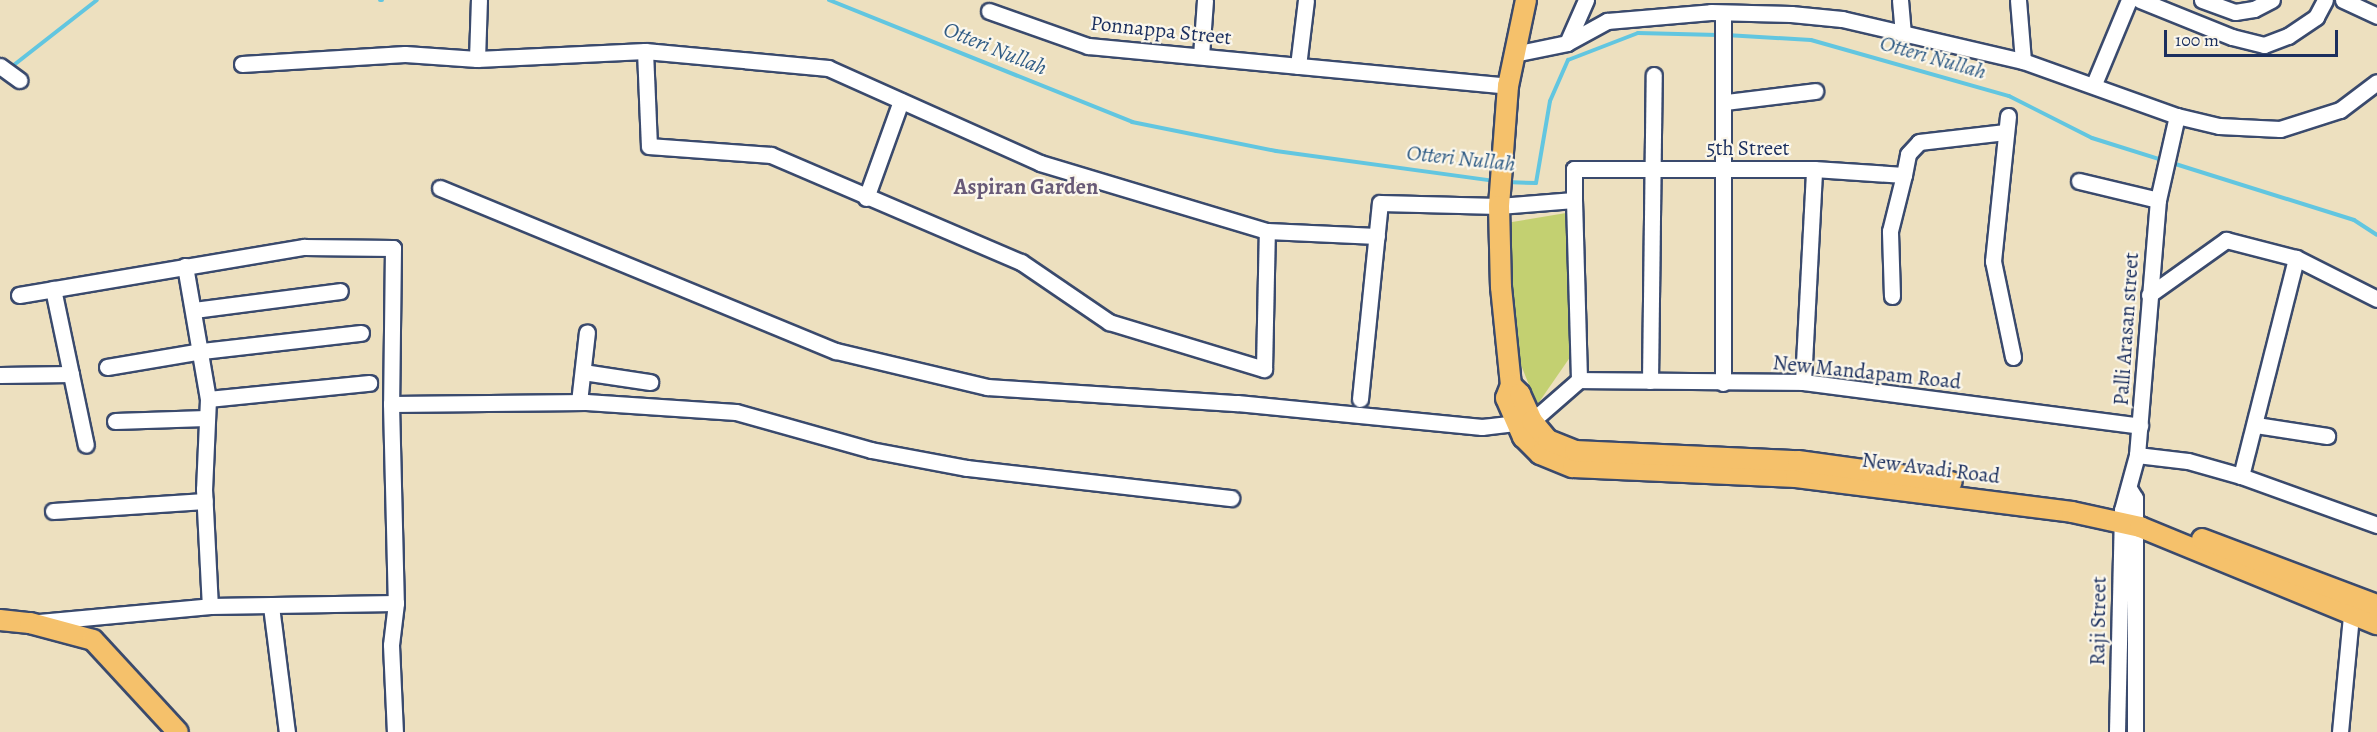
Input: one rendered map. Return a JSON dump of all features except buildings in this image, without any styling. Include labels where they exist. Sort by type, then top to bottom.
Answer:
[{"type":"main road","name":"New Avadi Road","points":[[1517,0],[1518,30]]},
{"type":"main road","name":"New Avadi Road","points":[[1526,0],[1508,86],[1500,163],[1499,198],[1501,287],[1511,385],[1520,393],[1523,422],[1548,440],[1575,451],[1798,460],[1888,471],[2128,519],[2352,605],[2377,624]]},
{"type":"main road","name":"New Avadi Road","points":[[2352,605],[2377,605]]},
{"type":"main road","points":[[0,620],[30,623],[93,640],[178,732]]},
{"type":"main road","points":[[0,631],[88,651],[160,732]]},
{"type":"street","points":[[1201,56],[1205,0]]},
{"type":"street","points":[[1298,66],[1306,0]]},
{"type":"street","points":[[1567,43],[1586,0]]},
{"type":"street","points":[[1900,0],[1903,33]]},
{"type":"street","points":[[2018,0],[2023,61]]},
{"type":"street","points":[[2094,84],[2129,0]]},
{"type":"street","points":[[2140,0],[2232,37],[2264,45],[2288,36],[2316,17],[2325,0]]},
{"type":"street","points":[[2202,0],[2235,12],[2254,9],[2272,0]]},
{"type":"street","points":[[2343,0],[2377,16]]},
{"type":"street","points":[[477,59],[479,1]]},
{"type":"street","points":[[1514,54],[1567,43],[1607,21],[1790,7],[2023,61],[2094,84],[2177,116],[2219,126],[2280,129],[2340,110],[2377,82]]},
{"type":"street","name":"Ponnappa Street","points":[[989,11],[1088,45],[1508,86]]},
{"type":"street","points":[[1717,12],[1724,43],[1726,102],[1722,169],[1723,383]]},
{"type":"street","points":[[645,51],[650,146],[771,155],[866,198],[1021,261],[1109,322],[1264,369],[1267,231]]},
{"type":"street","points":[[242,64],[405,54],[477,59],[645,51],[828,68],[1040,163],[1267,231],[1377,236]]},
{"type":"street","points":[[0,66],[19,81]]},
{"type":"street","points":[[1650,381],[1654,75]]},
{"type":"street","points":[[1726,102],[1815,91]]},
{"type":"street","points":[[866,198],[901,101]]},
{"type":"street","points":[[2008,116],[1993,261],[2013,357]]},
{"type":"street","name":"Palli Arasan street","points":[[2128,519],[2140,426],[2158,200],[2177,116]]},
{"type":"street","points":[[1892,296],[1890,231],[1908,154],[1919,142],[2005,132]]},
{"type":"street","name":"5th Street","points":[[1574,200],[1574,169],[1814,169],[1904,175]]},
{"type":"street","points":[[1803,382],[1814,169]]},
{"type":"street","points":[[2079,181],[2158,200]]},
{"type":"street","points":[[441,188],[836,351],[987,387],[1237,403],[1482,427],[1523,422],[1580,380],[1574,200],[1499,198],[1380,203],[1360,399]]},
{"type":"street","points":[[2149,295],[2226,240],[2296,258],[2377,299]]},
{"type":"street","points":[[20,295],[304,248],[393,248],[391,404],[396,603],[391,645],[395,732]]},
{"type":"street","points":[[2241,476],[2256,425],[2296,258]]},
{"type":"street","points":[[185,266],[201,351],[207,399],[205,501],[210,606]]},
{"type":"street","points":[[53,289],[86,445]]},
{"type":"street","points":[[194,310],[340,291]]},
{"type":"street","points":[[579,402],[587,332]]},
{"type":"street","points":[[107,367],[201,351],[361,333]]},
{"type":"street","points":[[583,372],[650,382]]},
{"type":"street","points":[[0,375],[71,374]]},
{"type":"street","name":"New Mandapam Road","points":[[1580,380],[1803,382],[2140,426]]},
{"type":"street","points":[[207,399],[369,382]]},
{"type":"street","points":[[391,404],[579,402],[736,412],[871,450],[967,468],[1231,498]]},
{"type":"street","points":[[115,421],[206,418]]},
{"type":"street","points":[[2256,425],[2327,436]]},
{"type":"street","points":[[2137,455],[2188,461],[2241,476],[2377,525]]},
{"type":"street","points":[[53,511],[205,501]]},
{"type":"street","name":"Raji Street","points":[[2117,732],[2118,659],[2128,519]]},
{"type":"street","name":"Raji Street","points":[[2128,519],[2135,659],[2135,732]]},
{"type":"street","points":[[30,623],[210,606],[396,603]]},
{"type":"street","points":[[2340,732],[2352,605]]},
{"type":"street","points":[[271,606],[287,732]]},
{"type":"street","points":[[2118,659],[2135,659]]},
{"type":"green space","points":[[1566,213],[1573,353],[1537,405],[1517,355],[1506,223]]},
{"type":"waterway","name":"Otteri Nullah","points":[[10,68],[97,0]]},
{"type":"waterway","name":"Otteri Nullah","points":[[829,0],[1132,122],[1276,151],[1496,181]]},
{"type":"waterway","name":"Otteri Nullah","points":[[1506,182],[1536,183],[1550,101],[1568,60],[1638,33],[1718,35]]},
{"type":"waterway","name":"Otteri Nullah","points":[[1726,35],[1811,40],[2009,96],[2092,138],[2162,160]]},
{"type":"waterway","name":"Otteri Nullah","points":[[2169,162],[2354,220],[2377,235]]},
{"type":"district","name":"Aspiran Garden","points":[[1026,188]]}]
